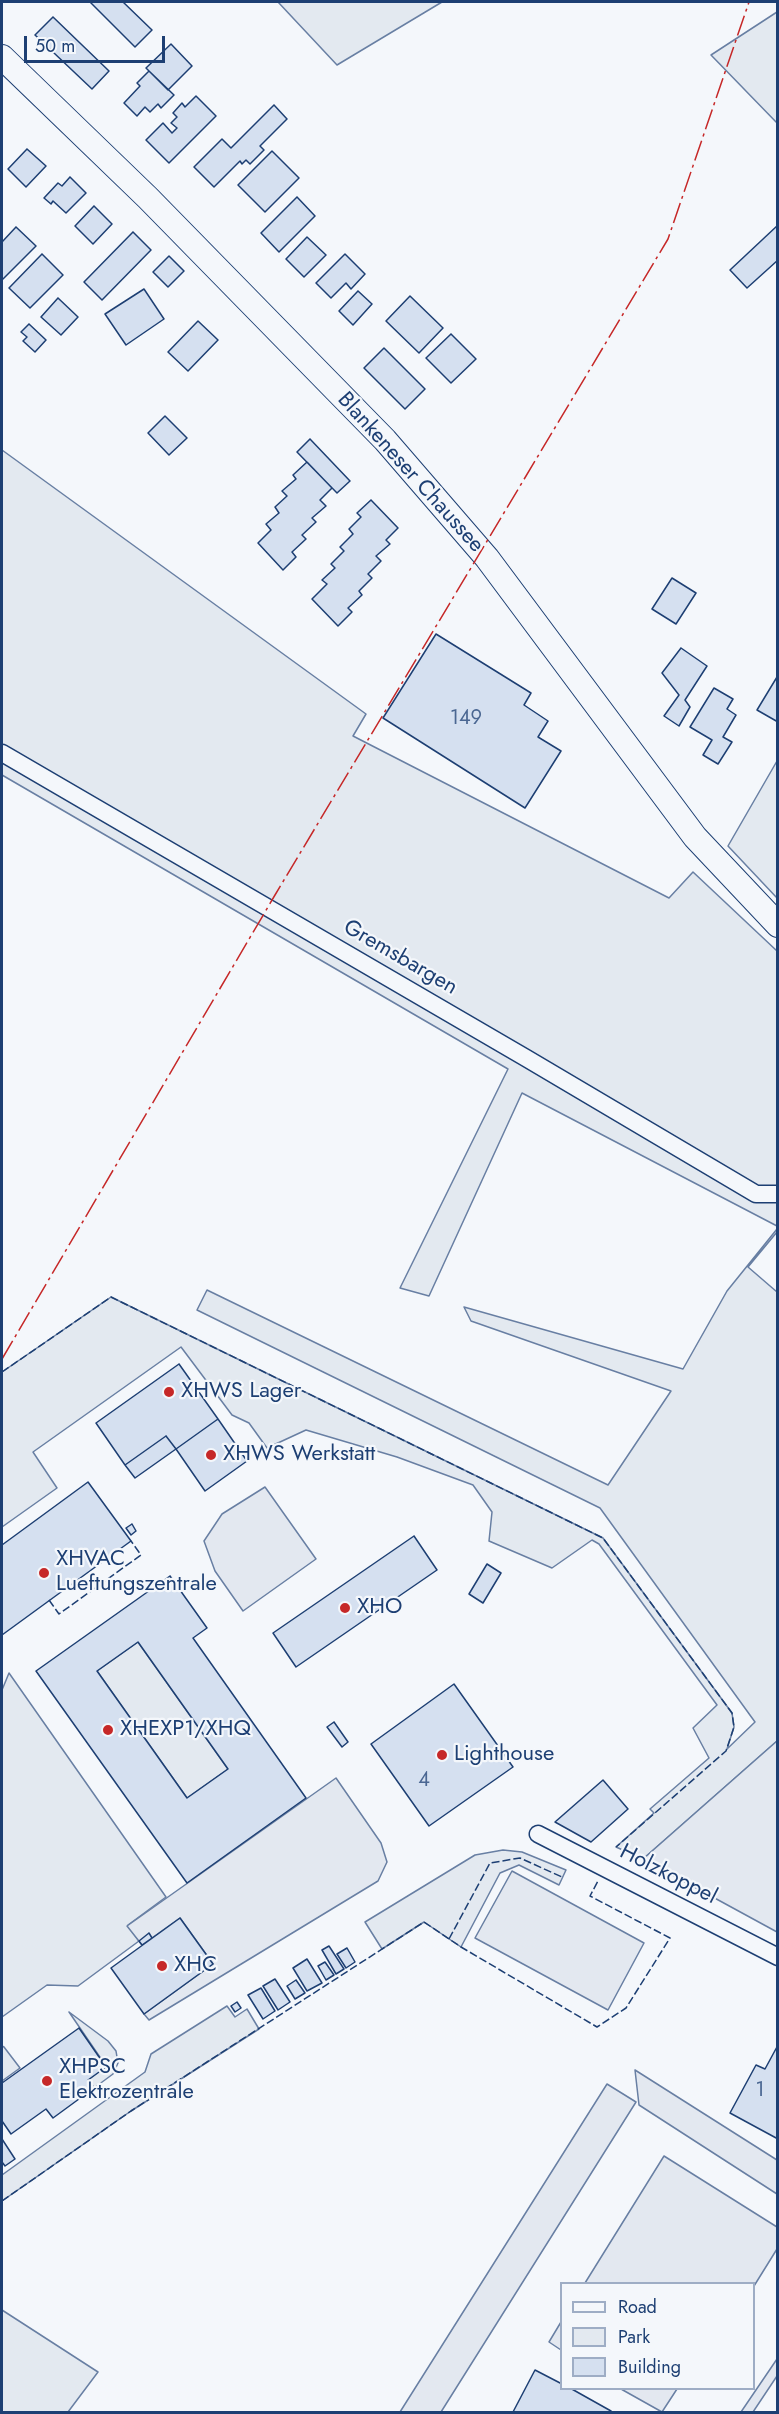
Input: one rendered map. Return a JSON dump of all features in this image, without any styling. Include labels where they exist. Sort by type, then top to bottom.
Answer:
[{"type":"main road","name":"Blankeneser Chaussee","points":[[2,57],[148,198],[385,440],[487,558],[695,837],[777,925]]},
{"type":"street","name":"Gremsbargen","points":[[2,753],[756,1194],[777,1194]]},
{"type":"street","name":"Holzkoppel","points":[[538,1834],[777,1957]]},
{"type":"green space","points":[[278,2],[442,2],[337,65]]},
{"type":"green space","points":[[777,12],[777,123],[711,55]]},
{"type":"green space","points":[[2,450],[366,714],[353,736],[669,898],[693,872],[777,951],[777,1226],[522,1093],[429,1296],[400,1288],[508,1069],[2,775]]},
{"type":"green space","points":[[777,761],[777,898],[728,846]]},
{"type":"green space","points":[[777,1229],[777,1232],[748,1267],[777,1292],[777,1741],[643,1859],[616,1847],[654,1813],[650,1809],[709,1758],[693,1728],[717,1705],[599,1544],[592,1540],[552,1568],[489,1541],[492,1512],[473,1485],[397,1457],[306,1430],[267,1448],[249,1423],[232,1415],[181,1347],[33,1452],[57,1488],[2,1527],[2,1372],[111,1297],[603,1538],[732,1713],[734,1727],[727,1749],[755,1722],[600,1508],[197,1310],[207,1290],[608,1485],[671,1391],[471,1321],[464,1307],[683,1369],[727,1291]]},
{"type":"green space","points":[[138,1642],[228,1769],[187,1798],[97,1671]]},
{"type":"green space","points":[[9,1673],[166,1897],[128,1925],[139,1941],[78,1986],[47,1985],[2,2017],[2,1690]]},
{"type":"green space","points":[[503,1850],[522,1852],[566,1870],[559,1885],[519,1865],[500,1873],[461,1947],[424,1922],[382,1949],[365,1922],[475,1855]]},
{"type":"green space","points":[[227,2006],[235,2017],[247,2009],[259,2029],[131,2111],[2,2201],[2,2175],[145,2072],[151,2054]]},
{"type":"green space","points":[[69,2012],[108,2041],[116,2051],[118,2063],[113,2074],[94,2088],[88,2080],[106,2066]]},
{"type":"green space","points":[[2,2046],[20,2068],[2,2081]]},
{"type":"green space","points":[[2,2310],[98,2372],[68,2412],[2,2412]]},
{"type":"shaded area","points":[[265,1487],[316,1559],[243,1611],[215,1571],[204,1541],[222,1514]]},
{"type":"shaded area","points":[[777,1741],[777,1932],[643,1859]]},
{"type":"shaded area","points":[[336,1778],[381,1843],[387,1862],[378,1881],[149,2020],[144,2014],[213,1964],[180,1918],[142,1945],[127,1926]]},
{"type":"shaded area","points":[[512,1871],[644,1943],[608,2010],[475,1938]]},
{"type":"shaded area","points":[[635,2070],[777,2160],[777,2194],[639,2105]]},
{"type":"shaded area","points":[[607,2084],[636,2102],[441,2412],[400,2412]]},
{"type":"shaded area","points":[[664,2156],[777,2227],[777,2249],[755,2284],[755,2282],[586,2282]]},
{"type":"shaded area","points":[[560,2324],[560,2349],[549,2342]]},
{"type":"shaded area","points":[[777,2359],[777,2376],[753,2412],[741,2412]]},
{"type":"shaded area","points":[[623,2390],[676,2390],[662,2412]]},
{"type":"building","points":[[90,2],[123,2],[152,30],[135,47]]},
{"type":"building","points":[[53,17],[109,71],[92,89],[35,35]]},
{"type":"building","points":[[171,44],[192,66],[168,90],[146,68]]},
{"type":"building","points":[[149,71],[174,95],[161,108],[158,104],[150,112],[145,107],[137,116],[124,103],[140,86],[137,83]]},
{"type":"building","points":[[196,96],[216,116],[169,163],[146,140],[163,123],[172,133],[177,128],[171,123],[177,117],[173,113],[182,103],[185,107]]},
{"type":"building","points":[[274,105],[287,119],[260,146],[264,150],[250,164],[246,160],[242,164],[240,161],[214,187],[194,167],[222,139],[231,148]]},
{"type":"building","points":[[27,149],[46,166],[26,187],[8,169]]},
{"type":"building","points":[[272,151],[299,178],[265,212],[238,185]]},
{"type":"building","points":[[70,177],[86,193],[66,213],[53,201],[51,204],[44,198],[58,183],[62,186]]},
{"type":"building","points":[[297,197],[315,216],[279,252],[261,233]]},
{"type":"building","points":[[94,206],[112,224],[93,244],[75,226]]},
{"type":"building","points":[[778,225],[778,260],[747,288],[730,270]]},
{"type":"building","points":[[16,227],[36,246],[3,279],[2,242]]},
{"type":"building","points":[[133,232],[151,250],[102,300],[84,282]]},
{"type":"building","points":[[307,237],[326,255],[304,277],[286,259]]},
{"type":"building","points":[[42,254],[63,275],[30,308],[9,288]]},
{"type":"building","points":[[345,254],[365,274],[351,289],[346,283],[331,298],[316,283]]},
{"type":"building","points":[[169,256],[184,271],[168,287],[153,272]]},
{"type":"building","points":[[144,289],[164,319],[126,345],[105,314]]},
{"type":"building","points":[[358,291],[372,304],[353,325],[339,311]]},
{"type":"building","points":[[410,296],[443,328],[419,353],[386,321]]},
{"type":"building","points":[[58,298],[78,317],[61,335],[41,317]]},
{"type":"building","points":[[198,321],[218,340],[188,371],[168,352]]},
{"type":"building","points":[[29,324],[46,340],[35,352],[23,341],[27,337],[21,332]]},
{"type":"building","points":[[451,334],[476,359],[451,383],[426,358]]},
{"type":"building","points":[[384,348],[425,389],[405,409],[364,368]]},
{"type":"building","points":[[165,416],[187,438],[169,455],[148,433]]},
{"type":"building","points":[[310,439],[350,481],[337,493],[297,452]]},
{"type":"building","points":[[307,462],[332,488],[320,500],[326,506],[312,518],[316,522],[302,535],[306,539],[292,552],[296,557],[283,570],[258,543],[271,530],[266,524],[279,513],[275,507],[287,496],[282,491],[296,479],[293,475]]},
{"type":"building","points":[[371,500],[398,528],[386,540],[390,544],[376,556],[381,561],[368,574],[372,578],[359,591],[362,595],[348,608],[352,612],[338,626],[312,599],[327,584],[322,580],[335,568],[331,564],[344,551],[340,547],[353,534],[349,529],[361,517],[357,513]]},
{"type":"building","points":[[672,578],[696,593],[676,624],[652,609]]},
{"type":"building","points":[[436,634],[531,693],[524,705],[548,721],[538,737],[561,751],[525,808],[383,718]]},
{"type":"building","points":[[681,648],[707,666],[685,700],[690,707],[679,726],[664,716],[679,695],[662,673]]},
{"type":"building","points":[[778,677],[778,722],[757,710]]},
{"type":"building","points":[[714,688],[733,699],[727,709],[736,715],[723,737],[732,742],[718,764],[703,755],[712,740],[690,727]]},
{"type":"building","name":"XHWS Lager","points":[[179,1364],[218,1419],[176,1449],[166,1436],[125,1465],[96,1423]]},
{"type":"building","name":"XHWS Werkstatt","points":[[218,1419],[247,1461],[205,1491],[176,1449]]},
{"type":"building","points":[[166,1436],[176,1449],[135,1478],[125,1465]]},
{"type":"building","name":"XHVAC Lueftungszentrale","points":[[88,1482],[131,1541],[2,1635],[2,1545]]},
{"type":"building","points":[[132,1524],[136,1531],[131,1535],[126,1528]]},
{"type":"building","name":"XHO","points":[[414,1536],[437,1570],[296,1667],[273,1633]]},
{"type":"building","points":[[487,1564],[501,1573],[483,1603],[469,1594]]},
{"type":"building","name":"XHEXP1/XHQ","points":[[170,1576],[207,1628],[193,1638],[306,1798],[187,1883],[36,1671]],"holes":[[[138,1642],[228,1769],[187,1798],[97,1671]]]},
{"type":"building","name":"Lighthouse","points":[[454,1684],[513,1767],[429,1826],[371,1744]]},
{"type":"building","points":[[334,1722],[348,1742],[342,1747],[327,1727]]},
{"type":"building","points":[[603,1780],[628,1809],[591,1842],[555,1822]]},
{"type":"building","name":"XHC","points":[[180,1918],[213,1964],[144,2014],[111,1968]]},
{"type":"building","points":[[149,1933],[152,1938],[142,1945],[139,1941]]},
{"type":"building","points":[[329,1946],[344,1969],[336,1974],[322,1950]]},
{"type":"building","points":[[347,1948],[355,1962],[346,1968],[337,1954]]},
{"type":"building","points":[[307,1959],[322,1983],[307,1991],[293,1968]]},
{"type":"building","points":[[325,1962],[334,1975],[326,1980],[318,1966]]},
{"type":"building","points":[[275,1979],[290,2002],[278,2010],[263,1986]]},
{"type":"building","points":[[296,1980],[305,1993],[295,1999],[287,1986]]},
{"type":"building","points":[[261,1988],[275,2011],[263,2019],[248,1995]]},
{"type":"building","points":[[237,2002],[241,2008],[235,2012],[231,2006]]},
{"type":"building","name":"XHPSC Elektrozentrale","points":[[79,2028],[106,2067],[88,2080],[94,2088],[53,2118],[46,2109],[11,2134],[2,2121],[2,2083]]},
{"type":"building","points":[[778,2045],[778,2139],[730,2113],[756,2065],[765,2069]]},
{"type":"building","points":[[2,2139],[15,2159],[5,2166],[2,2162]]},
{"type":"building","points":[[535,2370],[560,2383],[560,2390],[574,2390],[611,2411],[610,2412],[513,2412]]},
{"type":"fence","points":[[2,1372],[111,1297],[603,1538],[732,1713],[734,1727],[726,1751],[616,1847]]},
{"type":"fence","points":[[49,1600],[59,1614],[141,1555],[131,1541]]},
{"type":"fence","points":[[449,1939],[490,1863],[520,1858],[562,1877]]},
{"type":"fence","points":[[2,2201],[131,2111],[424,1922],[461,1947],[597,2027],[626,2008],[670,1938],[590,1896],[598,1881]]},
{"type":"power","points":[[2,1359],[275,895],[668,239],[749,2]]},
{"type":"place","name":"XHWS Lager","points":[[169,1392]]},
{"type":"place","name":"XHWS Werkstatt","points":[[211,1455]]},
{"type":"place","name":"XHVAC Lueftungszentrale","points":[[44,1573]]},
{"type":"place","name":"XHO","points":[[345,1608]]},
{"type":"place","name":"XHEXP1/XHQ","points":[[108,1730]]},
{"type":"place","name":"Lighthouse","points":[[442,1755]]},
{"type":"place","name":"XHC","points":[[162,1966]]},
{"type":"place","name":"XHPSC Elektrozentrale","points":[[47,2081]]}]
